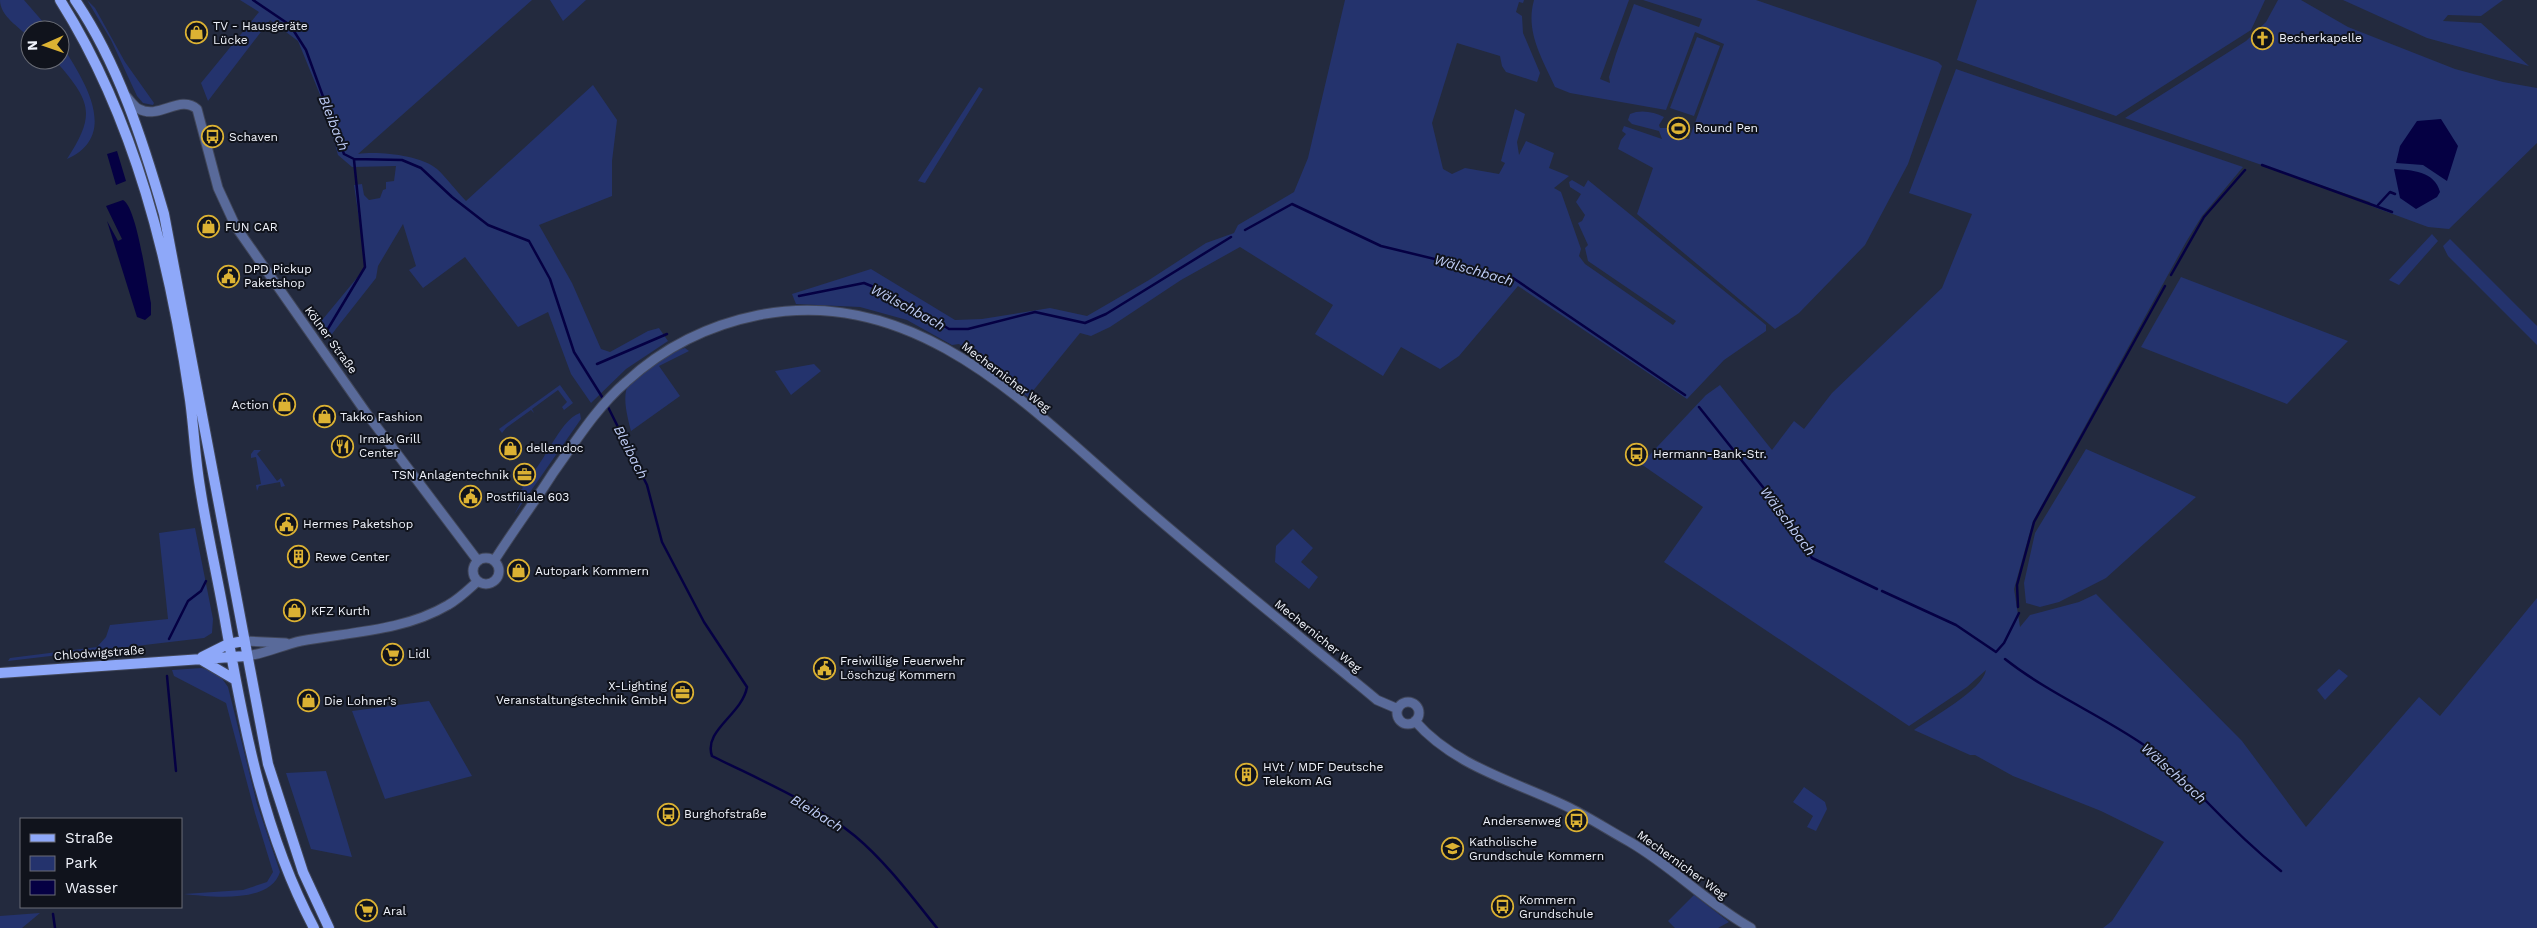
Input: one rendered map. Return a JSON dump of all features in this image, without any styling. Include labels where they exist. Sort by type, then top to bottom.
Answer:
[{"type":"main road","points":[[60,0],[98,68],[123,124],[139,168],[169,283],[190,398],[202,502],[234,679],[253,767],[270,822],[296,894],[314,928]]},
{"type":"main road","points":[[75,0],[98,38],[123,94],[151,169],[164,214],[246,656],[273,784],[303,872],[329,928]]},
{"type":"main road","points":[[199,658],[228,644],[244,641]]},
{"type":"main road","points":[[230,657],[246,656]]},
{"type":"main road","name":"Chlodwigstraße","points":[[0,674],[230,657]]},
{"type":"main road","points":[[199,658],[234,679]]},
{"type":"street","name":"Kölner Straße","points":[[123,94],[138,109],[152,113],[184,104],[191,104],[200,116],[218,188],[236,227],[348,383],[367,414],[478,561]]},
{"type":"street","name":"Mechernicher Weg","points":[[494,561],[598,410],[636,374],[671,349],[717,326],[744,318],[783,312],[826,311],[868,317],[915,332],[957,354],[997,383],[1377,700],[1398,709]]},
{"type":"street","points":[[486,558],[494,561],[498,568],[497,579],[486,584],[478,581],[473,571],[478,561],[486,558]]},
{"type":"street","points":[[246,656],[291,643],[387,628],[416,620],[450,604],[478,581]]},
{"type":"street","points":[[244,641],[291,643]]},
{"type":"street","name":"Mechernicher Weg","points":[[1404,703],[1412,703],[1418,709],[1416,720],[1408,724],[1403,722],[1398,718],[1398,709],[1404,703]]},
{"type":"street","name":"Mechernicher Weg","points":[[1416,720],[1434,740],[1453,752],[1513,785],[1570,808],[1631,842],[1653,856],[1718,908],[1751,928]]},
{"type":"green space","points":[[0,0],[24,0],[41,20],[20,20],[20,29],[7,16]]},
{"type":"green space","points":[[87,0],[95,8],[125,62],[154,103],[153,105],[143,103],[137,96],[111,40]]},
{"type":"green space","points":[[240,0],[532,0],[358,154],[399,155],[430,164],[441,173],[466,201],[593,85],[617,120],[612,161],[612,196],[539,225],[572,283],[601,349],[610,352],[648,331],[659,328],[668,341],[626,369],[591,403],[571,374],[548,312],[518,327],[465,257],[423,288],[409,270],[416,266],[403,224],[378,266],[376,278],[328,339],[318,325],[366,267],[354,185],[362,184],[364,195],[369,200],[380,198],[383,190],[386,189],[386,182],[394,181],[396,166],[352,167],[338,155],[323,102],[298,41],[270,20],[208,101],[201,83],[259,12]]},
{"type":"green space","points":[[550,0],[586,0],[563,21]]},
{"type":"green space","points":[[1345,0],[1524,0],[1523,3],[1519,2],[1516,12],[1522,16],[1523,33],[1540,73],[1537,82],[1506,72],[1502,66],[1500,56],[1457,43],[1432,123],[1443,169],[1452,174],[1465,168],[1499,174],[1505,163],[1501,161],[1515,109],[1525,114],[1517,142],[1519,155],[1526,141],[1554,153],[1549,168],[1569,176],[1554,188],[1561,192],[1581,249],[1579,256],[1585,264],[1673,325],[1676,321],[1588,261],[1585,248],[1588,245],[1578,223],[1582,221],[1585,215],[1576,202],[1581,194],[1570,187],[1569,182],[1572,180],[1584,187],[1588,180],[1766,325],[1766,331],[1724,360],[1687,399],[1518,286],[1459,356],[1440,369],[1401,347],[1383,376],[1315,334],[1333,305],[1240,247],[1181,280],[1110,327],[1091,336],[1080,333],[1028,397],[959,344],[952,345],[907,320],[860,307],[796,304],[792,294],[871,269],[955,320],[982,319],[1050,308],[1087,316],[1149,280],[1206,243],[1234,233],[1238,225],[1294,192],[1308,158]]},
{"type":"green space","points":[[1534,0],[1629,0],[1600,79],[1610,83],[1609,77],[1634,4],[1699,27],[1702,19],[1643,0],[1756,0],[1938,62],[1942,66],[1908,164],[1865,245],[1799,313],[1775,329],[1637,214],[1653,168],[1618,149],[1621,140],[1626,134],[1622,131],[1624,126],[1662,139],[1659,131],[1632,124],[1628,120],[1630,114],[1643,111],[1664,117],[1659,125],[1660,128],[1667,128],[1670,136],[1677,138],[1669,132],[1670,123],[1674,118],[1684,118],[1688,124],[1689,131],[1684,136],[1678,138],[1689,139],[1724,44],[1695,32],[1666,110],[1570,93],[1555,87],[1536,45],[1532,23]]},
{"type":"green space","points":[[1977,0],[2265,0],[2251,30],[2116,116],[1957,60]]},
{"type":"green space","points":[[2278,0],[2301,0],[2348,27],[2455,69],[2503,82],[2537,88],[2537,143],[2449,229],[2428,227],[2371,206],[2370,202],[2125,118],[2246,41],[2266,22]]},
{"type":"green space","points":[[2343,0],[2503,0],[2481,16],[2448,15],[2443,21],[2481,23],[2529,66],[2427,38]]},
{"type":"green space","points":[[1697,37],[1720,46],[1694,116],[1670,108]]},
{"type":"green space","points":[[70,59],[86,87],[95,120],[92,135],[84,148],[67,159],[77,143],[86,118],[82,97],[64,70],[70,70]]},
{"type":"green space","points":[[1956,69],[2243,167],[2202,216],[2186,242],[2033,521],[2014,589],[2020,627],[2030,615],[2079,602],[2096,594],[2242,741],[2306,827],[2419,697],[2440,716],[2537,598],[2537,928],[2103,928],[2112,921],[2164,842],[2101,811],[2013,776],[1975,755],[1970,755],[1914,730],[1966,695],[1983,678],[1986,670],[1967,687],[1909,726],[1664,562],[1703,507],[1641,464],[1706,395],[1720,385],[1772,450],[1794,421],[1804,429],[1832,393],[1942,288],[1972,214],[1909,193]]},
{"type":"green space","points":[[979,87],[983,89],[925,183],[918,181]]},
{"type":"green space","points":[[2432,234],[2438,241],[2399,285],[2389,280]]},
{"type":"green space","points":[[2450,239],[2537,326],[2537,345],[2448,256],[2443,246]]},
{"type":"green space","points":[[2181,277],[2348,341],[2287,404],[2141,347]]},
{"type":"green space","points":[[685,348],[689,351],[659,366],[680,396],[631,431],[625,401],[629,384],[655,363]]},
{"type":"green space","points":[[814,364],[821,371],[791,395],[775,371]]},
{"type":"green space","points":[[560,385],[573,403],[564,410],[562,407],[567,402],[558,390],[532,409],[534,413],[531,410],[502,433],[499,429]]},
{"type":"green space","points":[[580,413],[581,419],[514,515],[521,502],[515,495],[523,488],[521,485],[536,469],[565,425],[572,417]]},
{"type":"green space","points":[[2086,449],[2196,497],[2106,578],[2059,602],[2040,607],[2026,603],[2024,583],[2035,533]]},
{"type":"green space","points":[[254,450],[261,450],[257,454],[277,481],[281,478],[285,486],[281,487],[280,482],[259,486],[257,491],[256,485],[261,484],[256,457],[251,458]]},
{"type":"green space","points":[[195,528],[213,619],[212,633],[204,638],[8,661],[10,658],[97,647],[106,637],[110,625],[168,619],[159,533]]},
{"type":"green space","points":[[1293,529],[1313,548],[1301,562],[1318,577],[1309,589],[1275,562],[1276,546]]},
{"type":"green space","points":[[202,668],[218,673],[228,687],[257,804],[280,872],[274,882],[265,889],[252,894],[224,897],[184,894],[243,890],[267,882],[273,872],[255,813],[226,703],[174,676],[172,670]]},
{"type":"green space","points":[[2339,669],[2348,676],[2325,700],[2317,690]]},
{"type":"green space","points":[[429,701],[472,776],[385,799],[352,711]]},
{"type":"green space","points":[[326,771],[352,857],[311,849],[286,773]]},
{"type":"green space","points":[[1804,787],[1825,802],[1827,809],[1816,831],[1807,827],[1813,816],[1793,802]]},
{"type":"green space","points":[[1694,895],[1729,922],[1718,928],[1675,928],[1668,921]]},
{"type":"green space","points":[[40,913],[22,928],[0,928],[0,916]]},
{"type":"water","points":[[2441,119],[2458,146],[2447,181],[2423,165],[2396,163],[2400,146],[2417,121]]},
{"type":"water","points":[[117,151],[126,181],[116,185],[107,154]]},
{"type":"water","points":[[2394,169],[2415,171],[2428,176],[2437,185],[2440,192],[2437,197],[2416,209],[2400,198]]},
{"type":"water","points":[[123,200],[133,217],[144,264],[151,303],[151,315],[145,320],[137,317],[107,221],[118,241],[122,239],[106,206]]},
{"type":"waterway","name":"Bleibach","points":[[253,0],[290,25],[306,50],[344,154],[354,159],[402,160],[421,168],[452,197],[488,225],[529,241],[550,279],[574,352],[604,400]]},
{"type":"waterway","points":[[326,332],[365,267],[354,160]]},
{"type":"waterway","points":[[2262,165],[2392,212]]},
{"type":"waterway","points":[[2171,275],[2204,217],[2245,170]]},
{"type":"waterway","points":[[2378,205],[2390,192],[2395,194]]},
{"type":"waterway","name":"Wälschbach","points":[[1245,230],[1292,204],[1381,246],[1513,278],[1685,395]]},
{"type":"waterway","name":"Wälschbach","points":[[799,296],[864,283],[891,294],[949,329],[968,329],[1035,312],[1085,323],[1106,314],[1231,237]]},
{"type":"waterway","points":[[2018,607],[2017,585],[2034,522],[2165,286]]},
{"type":"waterway","name":"Wälschbach","points":[[597,364],[667,334]]},
{"type":"waterway","name":"Bleibach","points":[[607,405],[647,485],[662,542],[704,622],[747,687],[744,697],[713,738],[712,756],[804,802],[855,836],[888,868],[937,928]]},
{"type":"waterway","name":"Wälschbach","points":[[1699,407],[1786,516],[1812,558],[1877,589]]},
{"type":"waterway","points":[[169,639],[188,601],[201,591],[206,581]]},
{"type":"waterway","name":"Wälschbach","points":[[1882,591],[1956,625],[1996,652],[2004,643],[2019,613]]},
{"type":"waterway","name":"Wälschbach","points":[[2005,659],[2021,671],[2152,751],[2242,837],[2281,871]]},
{"type":"waterway","points":[[167,676],[176,771]]},
{"type":"waterway","points":[[53,914],[55,928]]},
{"type":"place","name":"TV - Hausgeräte Lücke","points":[[197,33]]},
{"type":"place","name":"Becherkapelle","points":[[2263,38]]},
{"type":"place","name":"Round Pen","points":[[1679,128]]},
{"type":"place","name":"Schaven","points":[[213,137]]},
{"type":"place","name":"FUN CAR","points":[[209,227]]},
{"type":"place","name":"DPD Pickup Paketshop","points":[[228,276]]},
{"type":"place","name":"Action","points":[[285,405]]},
{"type":"place","name":"Takko Fashion","points":[[324,417]]},
{"type":"place","name":"Irmak Grill Center","points":[[343,446]]},
{"type":"place","name":"dellendoc","points":[[510,448]]},
{"type":"place","name":"Hermann-Bank-Str.","points":[[1637,454]]},
{"type":"place","name":"TSN Anlagentechnik","points":[[525,475]]},
{"type":"place","name":"Postfiliale 603","points":[[470,497]]},
{"type":"place","name":"Hermes Paketshop","points":[[287,524]]},
{"type":"place","name":"Rewe Center","points":[[299,557]]},
{"type":"place","name":"Autopark Kommern","points":[[519,571]]},
{"type":"place","name":"KFZ Kurth","points":[[295,611]]},
{"type":"place","name":"Lidl","points":[[392,654]]},
{"type":"place","name":"Freiwillige Feuerwehr Löschzug Kommern","points":[[824,668]]},
{"type":"place","name":"X-Lighting Veranstaltungstechnik GmbH","points":[[683,693]]},
{"type":"place","name":"Die Lohner's","points":[[308,701]]},
{"type":"place","name":"HVt / MDF Deutsche Telekom AG","points":[[1247,774]]},
{"type":"place","name":"Burghofstraße","points":[[668,814]]},
{"type":"place","name":"Andersenweg","points":[[1577,821]]},
{"type":"place","name":"Katholische Grundschule Kommern","points":[[1453,849]]},
{"type":"place","name":"Kommern Grundschule","points":[[1503,907]]},
{"type":"place","name":"Aral","points":[[367,911]]}]
